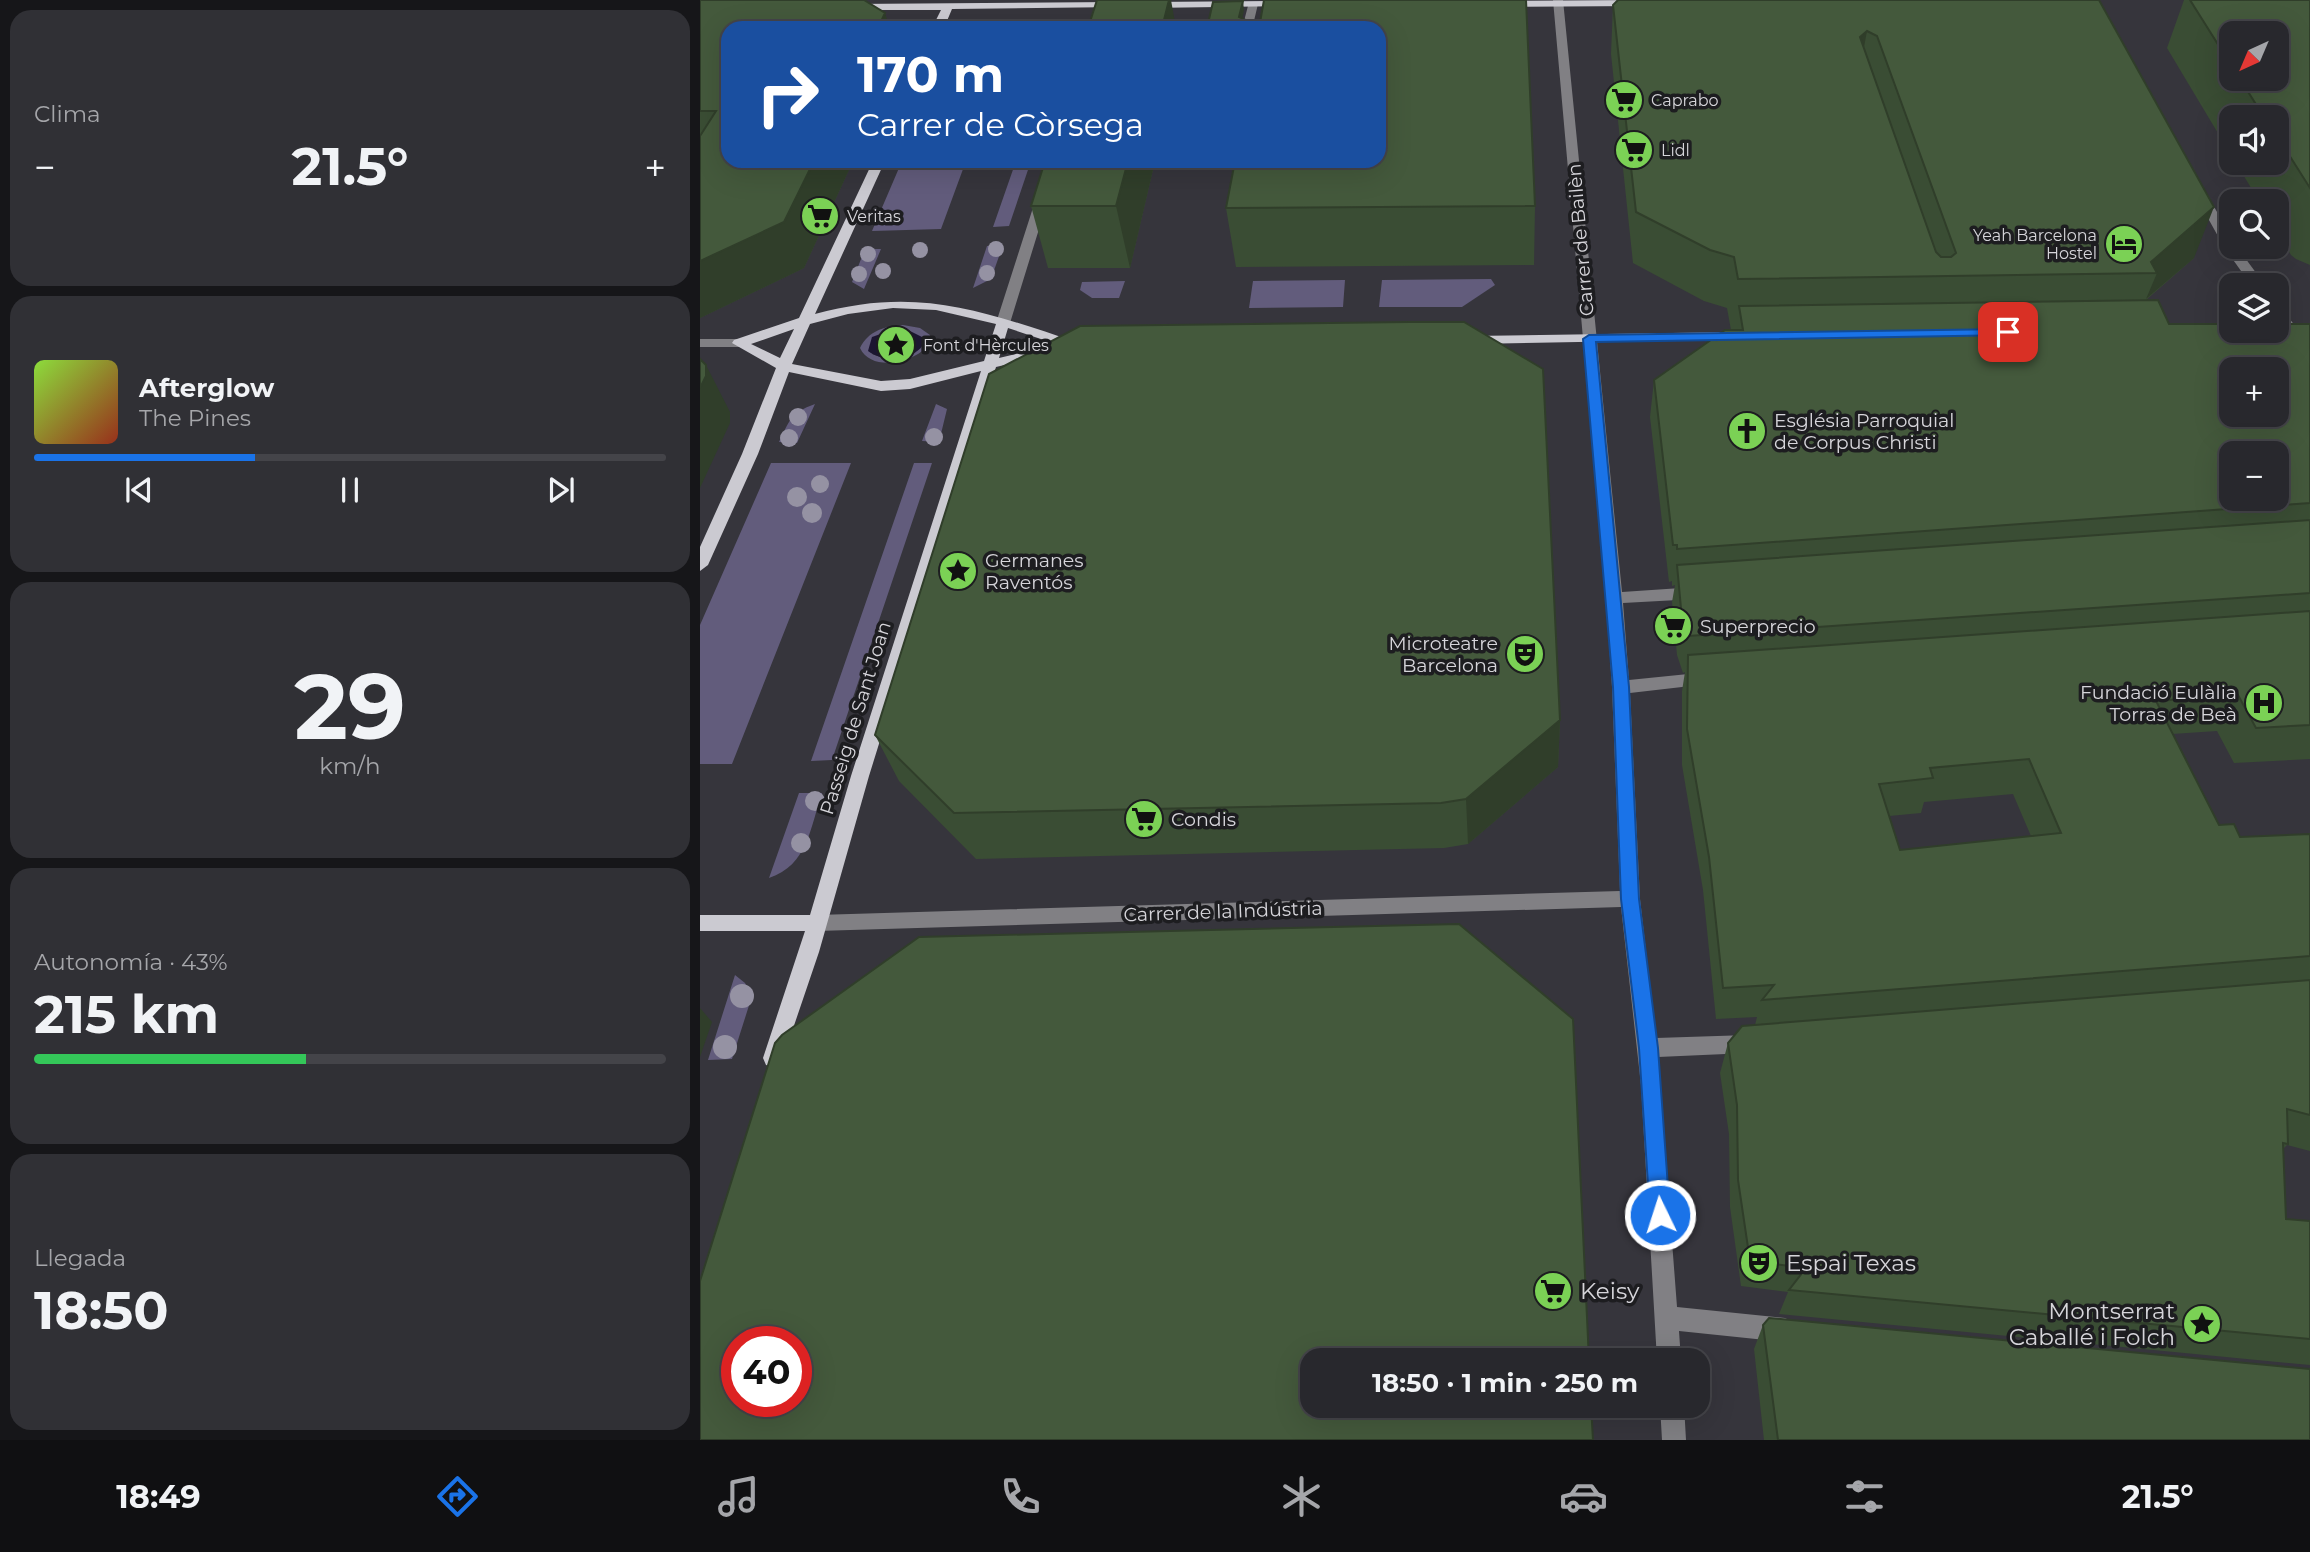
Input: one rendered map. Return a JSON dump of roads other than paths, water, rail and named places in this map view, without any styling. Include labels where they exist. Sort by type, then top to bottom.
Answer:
[{"type":"main road","points":[[1484,4],[1651,2]]},
{"type":"main road","points":[[941,21],[949,3]]},
{"type":"main road","points":[[844,7],[949,3],[1107,7],[1294,4]]},
{"type":"main road","points":[[700,565],[750,454],[805,320],[876,168]]},
{"type":"main road","points":[[916,304],[962,311],[1080,346],[990,363],[910,384],[881,386],[785,366],[739,343],[805,320],[847,310],[916,304]]},
{"type":"main road","name":"Passeig de Sant Joan","points":[[768,1072],[817,923],[860,776],[1003,323]]},
{"type":"main road","points":[[2289,328],[2310,328]]},
{"type":"main road","points":[[1452,340],[1753,336]]},
{"type":"main road","points":[[700,923],[817,923]]},
{"type":"street","name":"Carrer de Bailèn","points":[[1558,2],[1614,598],[1621,687],[1630,899],[1648,1048],[1668,1348]]},
{"type":"street","points":[[1249,21],[1253,4]]},
{"type":"street","name":"Passeig de Sant Joan","points":[[1003,323],[1052,168]]},
{"type":"street","points":[[2196,187],[2219,226]]},
{"type":"street","points":[[2289,335],[2310,355]]},
{"type":"street","points":[[700,343],[739,343]]},
{"type":"street","points":[[1614,598],[1717,592]]},
{"type":"street","points":[[1621,687],[1727,677]]},
{"type":"street","name":"Carrer de la Indústria","points":[[817,923],[1630,899]]},
{"type":"street","points":[[1648,1048],[1762,1043]]},
{"type":"street","points":[[1667,1318],[1814,1333]]},
{"type":"street","points":[[1673,1418],[1674,1440]]},
{"type":"place","name":"Caprabo","points":[[1624,100]]},
{"type":"place","name":"Lidl","points":[[1634,150]]},
{"type":"place","name":"Veritas","points":[[820,216]]},
{"type":"place","name":"Yeah Barcelona Hostel","points":[[2124,244]]},
{"type":"place","name":"Font d'Hèrcules","points":[[896,345]]},
{"type":"place","name":"Església Parroquial de Corpus Christi","points":[[1747,431]]},
{"type":"place","name":"Germanes Raventós","points":[[958,571]]},
{"type":"place","name":"Superprecio","points":[[1673,626]]},
{"type":"place","name":"Microteatre Barcelona","points":[[1525,654]]},
{"type":"place","name":"Fundació Eulàlia Torras de Beà","points":[[2264,703]]},
{"type":"place","name":"Condis","points":[[1144,819]]},
{"type":"place","name":"Espai Texas","points":[[1759,1263]]},
{"type":"place","name":"Keisy","points":[[1553,1291]]},
{"type":"place","name":"Montserrat Caballé i Folch","points":[[2202,1324]]}]
